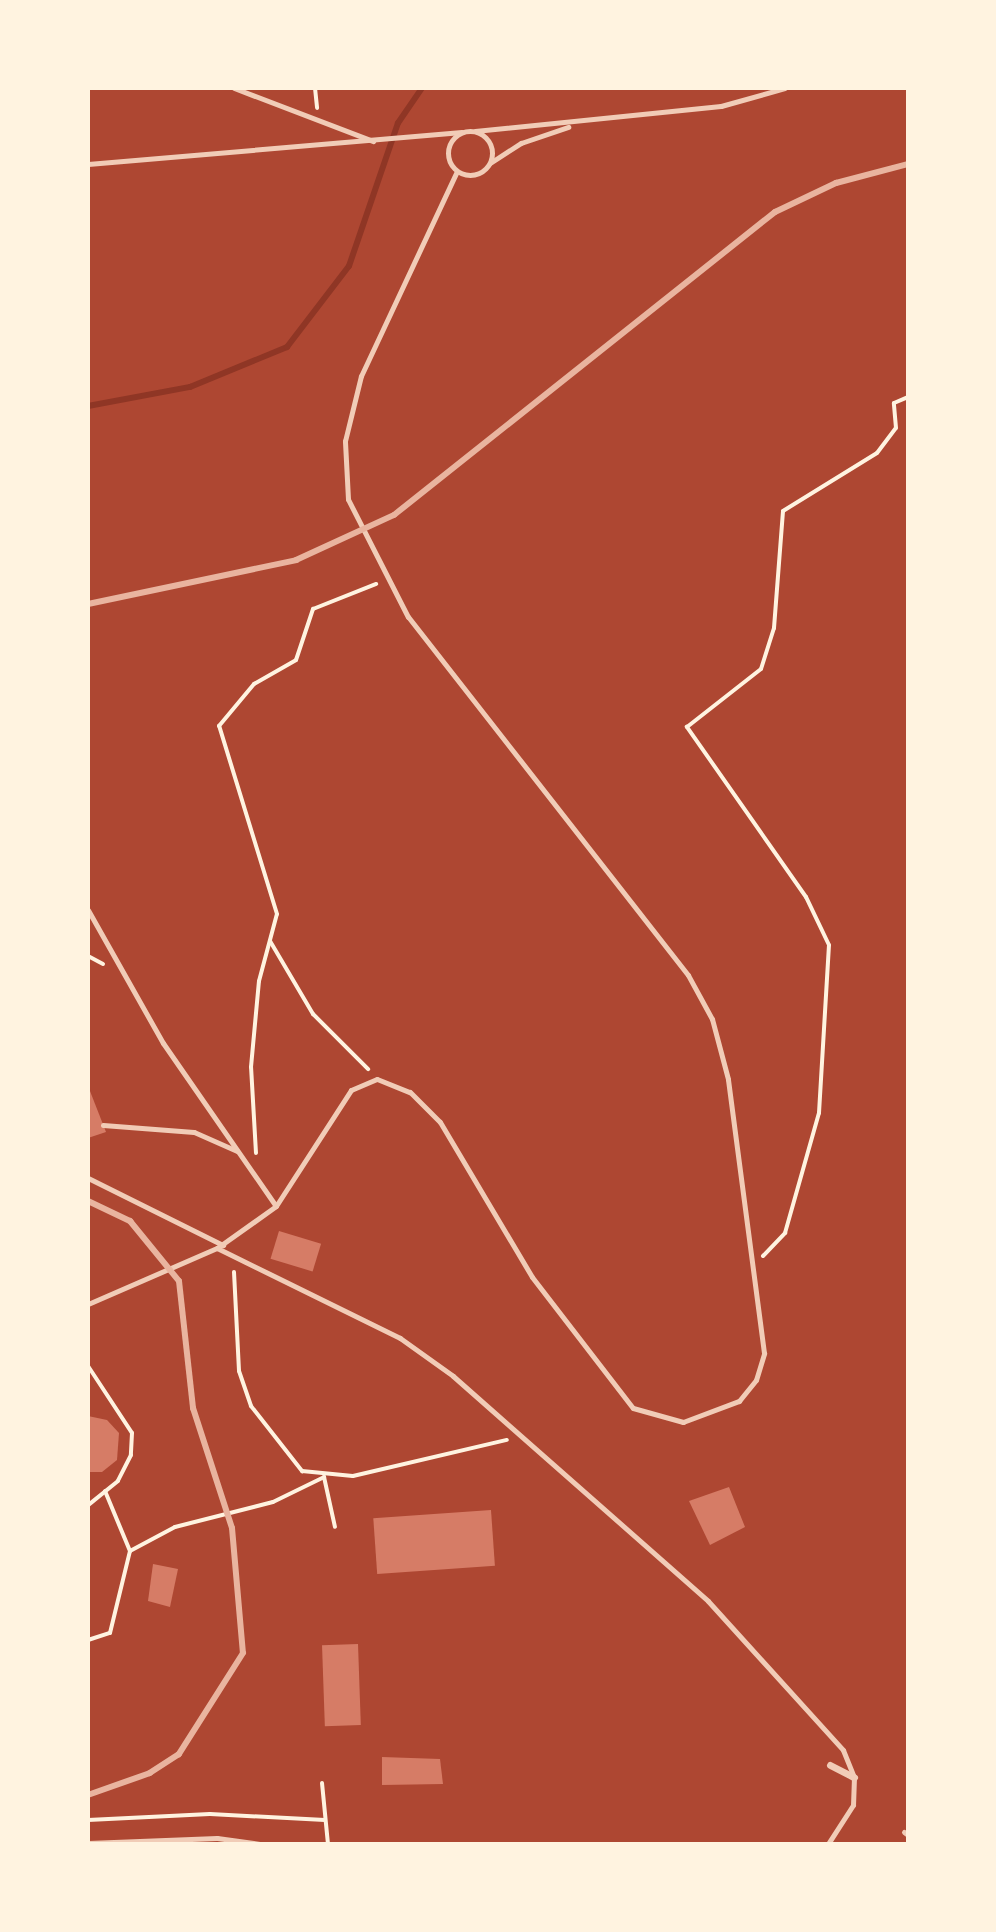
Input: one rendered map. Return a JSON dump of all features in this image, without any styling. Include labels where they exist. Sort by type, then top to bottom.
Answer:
[{"type":"street","points":[[830,1765],[854,1777]]},
{"type":"lane","points":[[234,88],[317,114],[373,141]]},
{"type":"lane","points":[[88,164],[373,141],[408,141],[462,132],[580,123],[721,106],[785,88]]},
{"type":"lane","points":[[462,132],[447,155],[457,171],[472,175],[521,143],[580,123]]},
{"type":"lane","points":[[475,131],[490,143],[490,164]]},
{"type":"lane","points":[[88,1304],[220,1246],[276,1206],[351,1090],[377,1079],[410,1092],[440,1122],[532,1277],[633,1408],[659,1421],[683,1422],[739,1401],[756,1380],[764,1353],[728,1079],[694,986],[387,580],[348,499],[345,441],[361,376],[457,171]]},
{"type":"lane","points":[[88,910],[163,1043],[276,1206]]},
{"type":"lane","points":[[103,1125],[194,1132],[238,1152]]},
{"type":"lane","points":[[88,1178],[400,1338],[453,1376],[517,1438],[708,1601],[827,1727],[854,1777],[853,1805],[828,1844]]},
{"type":"lane","points":[[88,1843],[217,1838],[260,1844]]},
{"type":"path","points":[[315,88],[317,114]]},
{"type":"path","points":[[753,1266],[785,1233],[819,1113],[829,945],[806,897],[687,727],[761,669],[774,628],[783,511],[877,453],[896,428],[894,403],[908,397]]},
{"type":"path","points":[[257,1179],[251,1067],[277,914],[219,726],[254,684],[296,660],[313,609],[387,580]]},
{"type":"path","points":[[270,941],[313,1014],[377,1079]]},
{"type":"path","points":[[220,1246],[236,1275],[239,1371],[251,1406],[286,1460],[324,1477]]},
{"type":"path","points":[[88,1366],[132,1433],[131,1455],[105,1491],[88,1505]]},
{"type":"path","points":[[130,1551],[175,1527],[221,1519],[273,1502],[324,1477],[517,1438]]},
{"type":"path","points":[[324,1477],[335,1527]]},
{"type":"path","points":[[88,1640],[110,1633],[130,1551],[105,1491]]},
{"type":"path","points":[[322,1783],[328,1844]]},
{"type":"path","points":[[88,1820],[210,1814],[325,1820]]},
{"type":"shaded area","points":[[88,88],[908,88],[908,1844],[88,1844]]},
{"type":"building","points":[[88,1086],[106,1132],[88,1138]]},
{"type":"building","points":[[279,1231],[321,1244],[313,1272],[271,1259]]},
{"type":"building","points":[[88,1416],[107,1420],[119,1433],[117,1460],[102,1472],[88,1472]]},
{"type":"building","points":[[729,1487],[745,1527],[710,1545],[689,1501]]},
{"type":"building","points":[[491,1510],[495,1566],[377,1574],[373,1518]]},
{"type":"building","points":[[153,1564],[178,1569],[170,1607],[148,1601]]},
{"type":"building","points":[[358,1644],[361,1725],[325,1726],[322,1645]]},
{"type":"building","points":[[382,1757],[440,1759],[443,1784],[382,1785]]},
{"type":"waterway","points":[[88,406],[190,387],[287,347],[349,266],[398,123],[422,88]]},
{"type":"railway","points":[[88,604],[296,560],[394,515],[775,212],[836,183],[908,164]]},
{"type":"railway","points":[[88,1201],[130,1221],[179,1281],[193,1408],[232,1528],[243,1653],[179,1754],[150,1773],[88,1795]]}]
